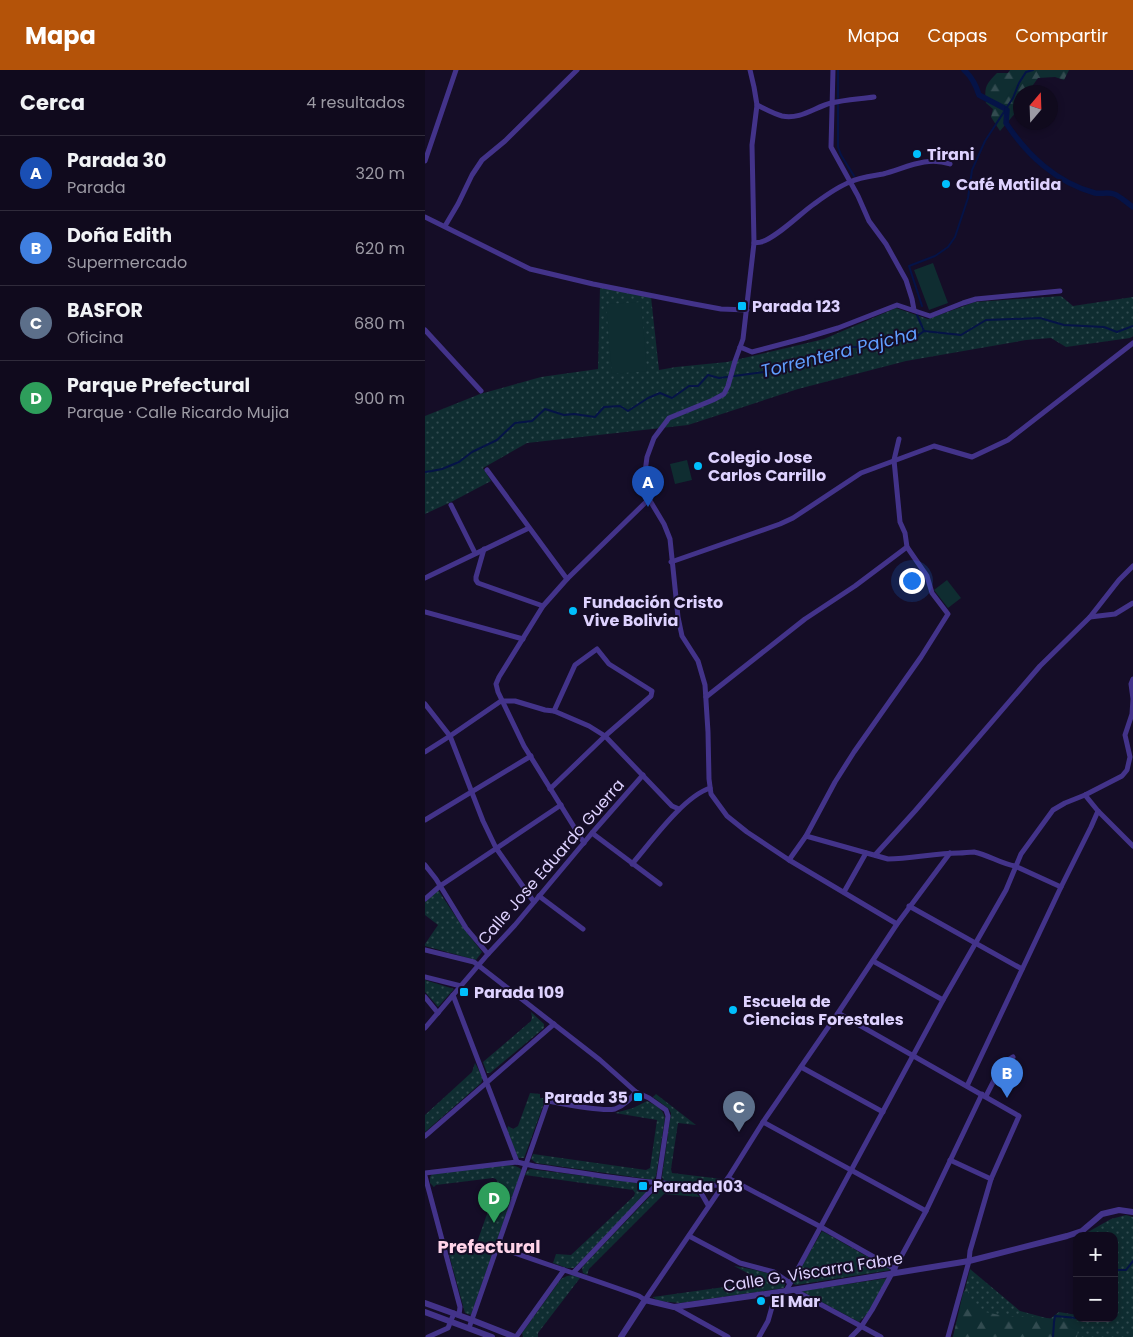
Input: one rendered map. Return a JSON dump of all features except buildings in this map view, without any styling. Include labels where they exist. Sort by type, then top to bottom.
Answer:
[{"type":"street","points":[[425,161],[456,70]]},
{"type":"street","points":[[445,226],[482,160],[505,141],[577,70]]},
{"type":"street","points":[[749,70],[757,105],[752,145],[754,242],[743,339],[724,394],[669,418],[655,438],[647,457],[644,480],[649,499],[664,524],[670,539],[671,562],[682,636],[698,661],[705,685],[711,794],[727,816],[789,860],[897,924]]},
{"type":"street","points":[[833,70],[831,147],[869,221],[886,244],[906,280],[914,310]]},
{"type":"street","points":[[757,105],[781,116],[791,117],[832,102],[874,97]]},
{"type":"street","points":[[754,242],[762,242],[773,236],[813,204],[849,182],[917,163],[943,161],[950,164]]},
{"type":"street","points":[[425,217],[531,269],[593,284],[721,309],[747,310]]},
{"type":"street","points":[[740,346],[752,352],[839,328],[897,306],[930,316],[976,299],[1060,291]]},
{"type":"street","points":[[425,330],[481,391]]},
{"type":"street","points":[[671,562],[780,524],[793,518],[861,473],[894,460],[934,446],[972,457],[1008,440],[1133,343]]},
{"type":"street","points":[[789,860],[806,836],[835,782],[854,752],[921,657],[948,614],[932,593],[927,576],[907,547],[901,522],[894,460],[899,439]]},
{"type":"street","points":[[487,470],[567,579]]},
{"type":"street","points":[[584,843],[524,746],[501,701],[496,684],[543,606],[567,579],[649,499]]},
{"type":"street","points":[[451,505],[475,554]]},
{"type":"street","points":[[425,578],[529,528]]},
{"type":"street","points":[[705,697],[805,620],[907,547]]},
{"type":"street","points":[[484,549],[476,577],[478,583],[543,606]]},
{"type":"street","points":[[875,855],[1040,666],[1090,617],[1119,580],[1133,566]]},
{"type":"street","points":[[1090,617],[1115,614],[1133,603]]},
{"type":"street","points":[[425,612],[523,639]]},
{"type":"street","points":[[550,788],[651,696],[651,691],[609,664],[597,649],[575,665],[554,711]]},
{"type":"street","points":[[786,1291],[943,1000],[1006,890],[1021,854],[1053,810],[1065,802],[1085,795],[1122,776],[1127,770],[1129,757],[1125,735],[1132,714],[1133,698],[1131,684],[1133,679]]},
{"type":"street","points":[[425,752],[501,701],[515,702],[554,711],[589,726],[605,736],[672,806],[679,809]]},
{"type":"street","points":[[425,704],[450,736],[483,821],[496,848],[534,902]]},
{"type":"street","points":[[425,820],[531,756]]},
{"type":"street","name":"Calle Jose Eduardo Guerra","points":[[461,986],[643,775]]},
{"type":"street","points":[[632,864],[679,809],[701,791],[710,788]]},
{"type":"street","points":[[1085,795],[1133,846]]},
{"type":"street","points":[[425,900],[440,886],[561,805]]},
{"type":"street","points":[[967,1086],[1098,811]]},
{"type":"street","points":[[592,833],[660,884]]},
{"type":"street","points":[[806,836],[888,859],[974,852],[1015,866],[1061,887]]},
{"type":"street","points":[[843,892],[866,853]]},
{"type":"street","points":[[621,1337],[909,906],[950,853]]},
{"type":"street","points":[[425,865],[466,928],[488,954]]},
{"type":"street","points":[[539,896],[583,929]]},
{"type":"street","points":[[909,906],[1022,969]]},
{"type":"street","points":[[425,950],[474,962],[614,1072],[636,1092],[649,1098],[667,1113],[658,1183],[574,1272]]},
{"type":"street","points":[[873,961],[943,1000]]},
{"type":"street","points":[[425,977],[461,986],[425,1028]]},
{"type":"street","points":[[453,995],[517,1162]]},
{"type":"street","points":[[425,998],[438,1013]]},
{"type":"street","points":[[838,1014],[1019,1116],[991,1179],[970,1251],[949,1337]]},
{"type":"street","points":[[425,1136],[554,1024]]},
{"type":"street","points":[[851,1337],[861,1327],[894,1272],[984,1095],[1003,1063],[1013,1057]]},
{"type":"street","points":[[801,1067],[883,1112]]},
{"type":"street","points":[[469,1328],[549,1102],[613,1109],[620,1107],[636,1092]]},
{"type":"street","points":[[763,1122],[926,1211]]},
{"type":"street","points":[[951,1160],[991,1179]]},
{"type":"street","points":[[428,1337],[448,1328],[460,1307],[425,1175],[517,1162],[658,1183],[693,1186],[723,1185]]},
{"type":"street","points":[[728,1178],[821,1227],[894,1272]]},
{"type":"street","points":[[693,1186],[700,1191],[708,1205]]},
{"type":"street","name":"Calle G. Viscarra Fabre","points":[[497,1247],[574,1272],[639,1296],[645,1300],[674,1307],[775,1293],[969,1261],[1082,1231],[1102,1214],[1112,1211],[1133,1212]]},
{"type":"street","points":[[689,1236],[740,1263],[774,1272],[790,1283]]},
{"type":"street","points":[[425,1303],[515,1337],[564,1270]]},
{"type":"street","points":[[794,1290],[881,1337]]},
{"type":"street","points":[[759,1337],[768,1321],[775,1293]]},
{"type":"street","points":[[674,1307],[728,1337]]},
{"type":"street","points":[[425,1312],[492,1337]]},
{"type":"green space","points":[[1010,70],[1069,70],[1064,80],[1055,77],[1038,78],[1033,85],[1013,85],[1013,116],[1000,131],[991,117],[993,109],[986,103],[985,93],[988,83],[997,73],[1008,73]]},
{"type":"green space","points":[[933,263],[948,303],[929,310],[914,270]]},
{"type":"green space","points":[[600,287],[651,297],[659,370],[727,362],[824,339],[896,308],[928,319],[975,302],[1061,296],[1073,306],[1133,297],[1133,336],[1066,347],[1051,338],[1026,340],[906,361],[798,389],[688,425],[527,443],[483,468],[491,481],[425,514],[425,416],[480,394],[541,377],[598,369]]},
{"type":"green space","points":[[641,302],[647,371],[612,374],[606,304]]},
{"type":"green space","points":[[687,460],[692,480],[675,484],[670,464]]},
{"type":"green space","points":[[947,580],[961,598],[948,608],[934,590]]},
{"type":"green space","points":[[438,890],[482,952],[476,960],[425,946],[438,925],[425,915],[425,902]]},
{"type":"green space","points":[[425,980],[454,989],[438,1007],[425,992]]},
{"type":"green space","points":[[531,1012],[544,1024],[544,1028],[490,1073],[487,1073],[483,1062],[531,1021]]},
{"type":"green space","points":[[475,1063],[483,1078],[481,1083],[425,1132],[425,1115],[472,1072]]},
{"type":"green space","points":[[530,1093],[540,1094],[540,1098],[546,1098],[524,1158],[518,1158],[507,1131],[508,1126],[513,1129],[518,1126]]},
{"type":"green space","points":[[656,1094],[696,1125],[678,1123],[672,1173],[722,1179],[719,1182],[665,1182],[662,1177],[671,1113],[669,1109],[653,1097]]},
{"type":"green space","points":[[647,1101],[661,1109],[665,1118],[654,1180],[536,1163],[531,1159],[533,1154],[646,1170],[650,1168],[657,1120],[615,1113],[633,1108]]},
{"type":"green space","points":[[502,1165],[517,1167],[521,1169],[521,1172],[471,1315],[465,1313],[447,1247],[461,1243],[475,1248],[498,1183],[493,1178],[436,1185],[434,1187],[430,1183],[430,1177],[432,1174]]},
{"type":"green space","points":[[530,1169],[648,1184],[649,1190],[574,1268],[567,1268],[553,1263],[556,1254],[571,1255],[635,1193],[633,1190],[525,1175]]},
{"type":"green space","points":[[662,1186],[691,1190],[700,1197],[664,1194],[589,1269],[587,1275],[583,1273],[583,1266]]},
{"type":"green space","points":[[1126,1215],[1133,1217],[1133,1337],[953,1337],[970,1269],[1020,1311],[1050,1319],[1059,1312],[1073,1314],[1073,1322],[1118,1322],[1118,1232],[1088,1232],[1111,1219]]},
{"type":"green space","points":[[822,1231],[891,1270],[796,1285],[792,1283]]},
{"type":"green space","points":[[734,1266],[776,1277],[785,1284],[784,1288],[680,1303],[658,1301],[653,1297],[760,1282],[759,1279]]},
{"type":"green space","points":[[573,1275],[580,1278],[538,1333],[538,1337],[523,1337],[522,1333],[561,1279]]},
{"type":"green space","points":[[888,1278],[872,1309],[859,1322],[801,1291]]},
{"type":"green space","points":[[967,1288],[969,1297],[985,1312],[1009,1317],[1038,1317],[1079,1322],[1077,1337],[953,1337],[963,1293]]},
{"type":"waterway","points":[[838,70],[838,98]]},
{"type":"waterway","points":[[964,70],[973,81],[979,95],[1004,108]]},
{"type":"waterway","points":[[922,306],[909,266],[935,256],[948,247],[955,237],[968,198],[972,170],[985,141],[1013,98],[1026,72],[1033,70]]},
{"type":"waterway","points":[[838,104],[838,147],[854,176]]},
{"type":"waterway","points":[[1007,110],[1006,123],[1023,146],[1044,166],[1056,175],[1081,188],[1095,193],[1114,194],[1133,207]]},
{"type":"waterway","points":[[917,315],[924,331]]},
{"type":"waterway","name":"Torrentera Pajcha","points":[[425,472],[442,469],[459,462],[472,452],[497,440],[515,423],[532,421],[545,409],[564,415],[574,414],[595,417],[604,407],[620,406],[628,411],[648,398],[660,393],[672,398],[689,386],[698,386],[708,375],[719,378],[780,370],[805,358],[824,355],[846,347],[875,347],[916,337],[924,331],[961,335],[986,320],[1040,318],[1064,325],[1104,327],[1117,332],[1133,326]]},
{"type":"waterway","points":[[1118,1270],[1126,1270],[1133,1261]]},
{"type":"waterway","points":[[1053,1337],[1055,1316],[1073,1318]]},
{"type":"place","name":"Tirani","points":[[917,154]]},
{"type":"place","name":"Café Matilda","points":[[946,184]]},
{"type":"place","name":"Parada 123","points":[[742,306]]},
{"type":"place","name":"Colegio Jose Carlos Carrillo","points":[[698,466]]},
{"type":"place","name":"Parada 30","points":[[648,507]]},
{"type":"place","name":"Fundación Cristo Vive Bolivia","points":[[573,611]]},
{"type":"place","name":"Parada 109","points":[[464,992]]},
{"type":"place","name":"Escuela de Ciencias Forestales","points":[[733,1010]]},
{"type":"place","name":"Parada 35","points":[[638,1097]]},
{"type":"place","name":"Doña Edith","points":[[1007,1098]]},
{"type":"place","name":"BASFOR","points":[[739,1132]]},
{"type":"place","name":"Parada 103","points":[[643,1186]]},
{"type":"place","name":"Parque Prefectural","points":[[494,1223]]},
{"type":"place","name":"El Mar","points":[[761,1301]]},
{"type":"district","name":"Prefectural","points":[[489,1246]]}]
